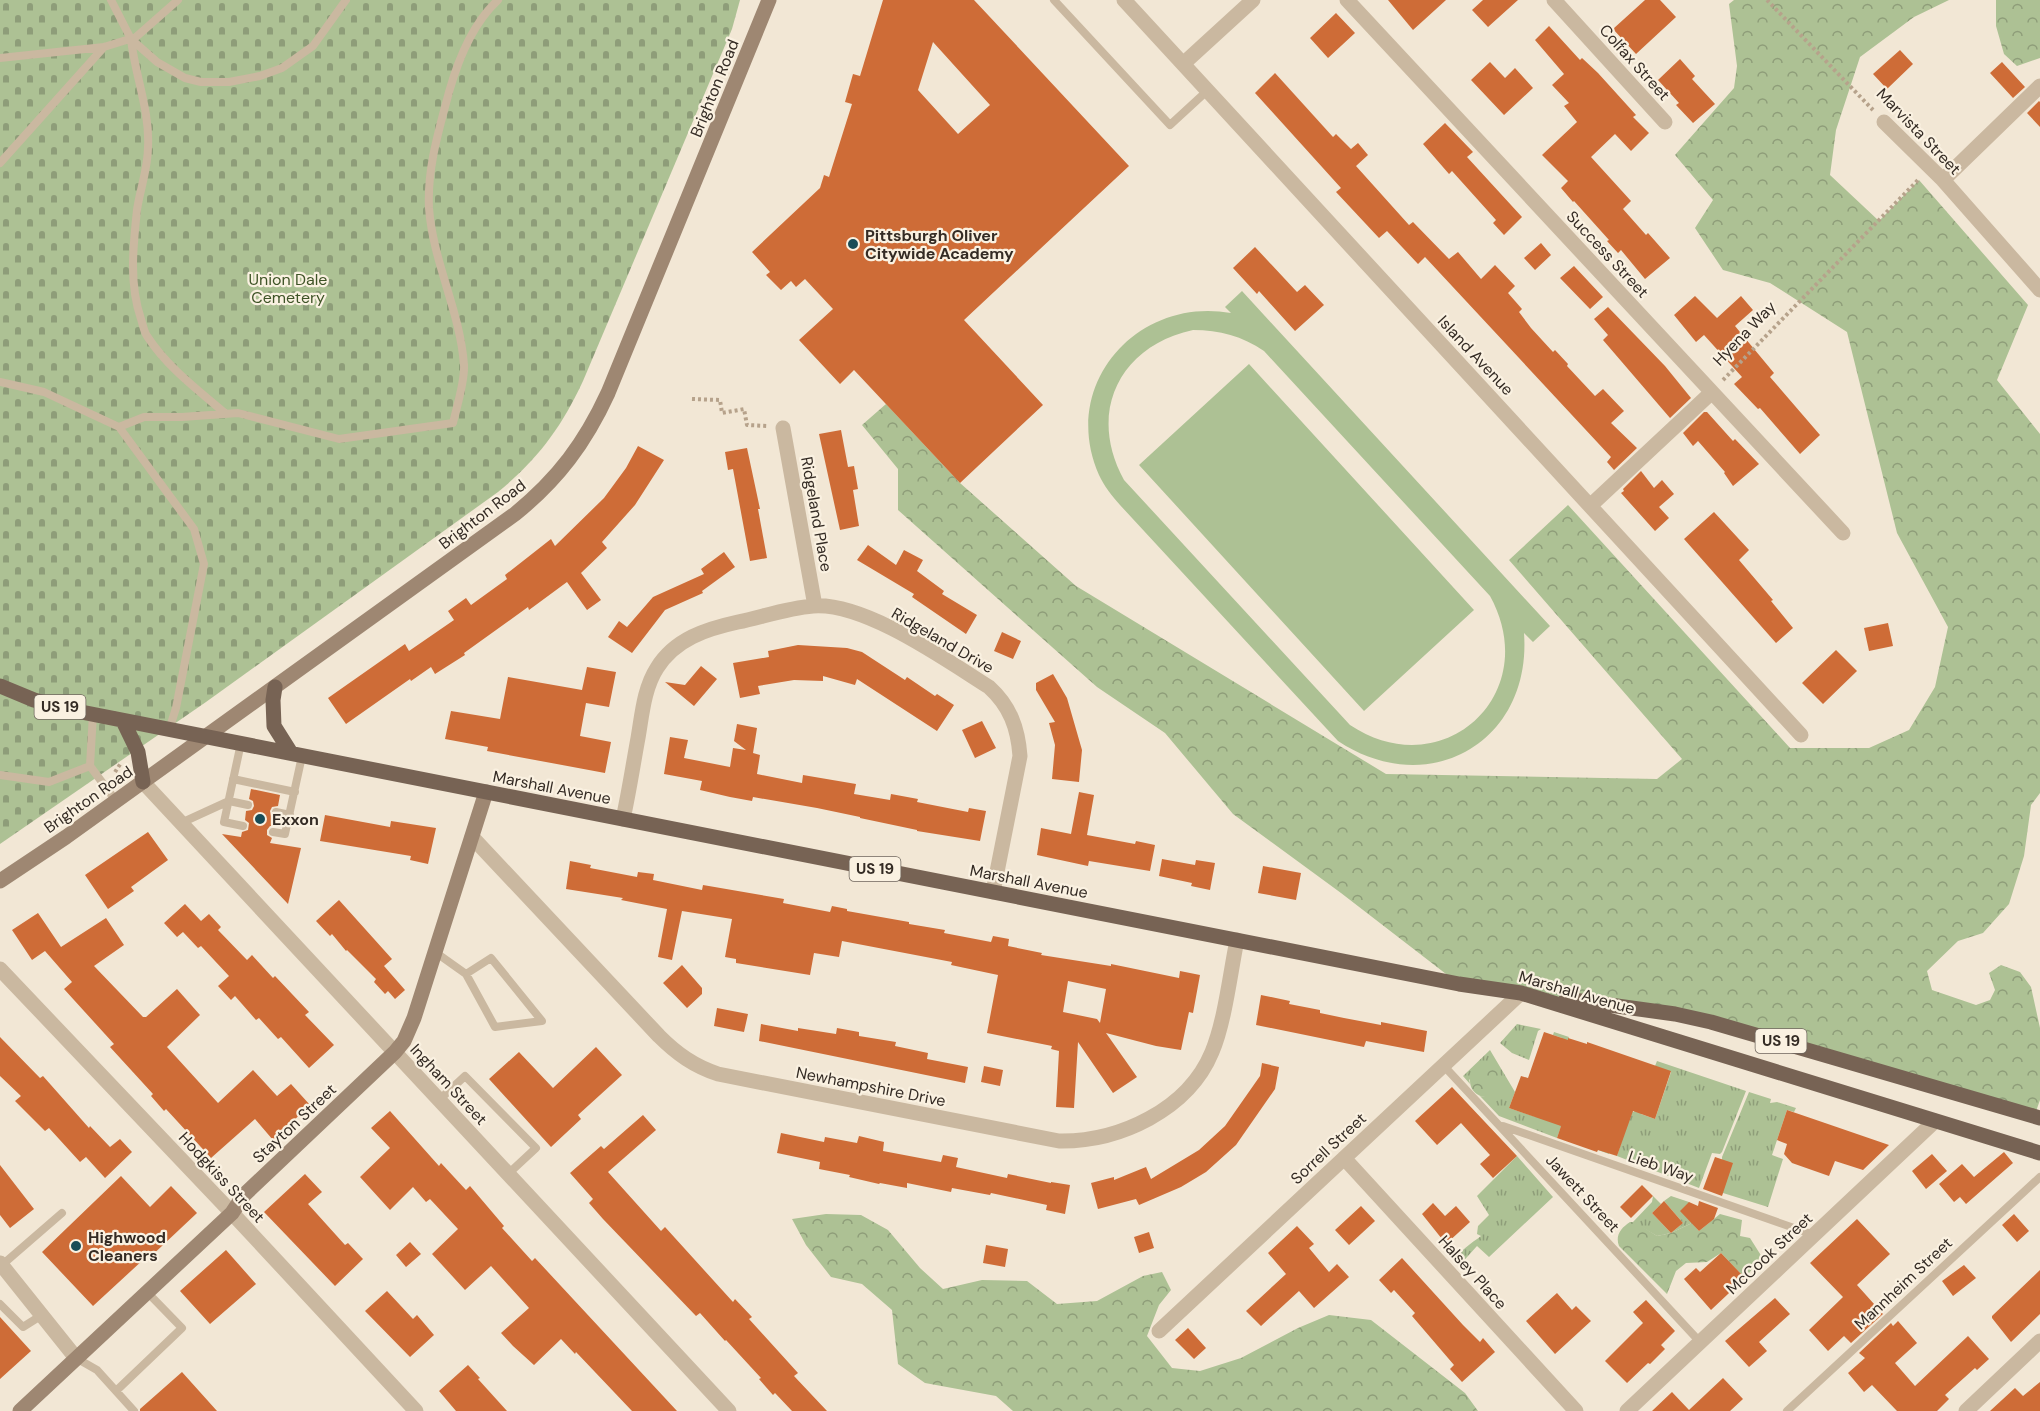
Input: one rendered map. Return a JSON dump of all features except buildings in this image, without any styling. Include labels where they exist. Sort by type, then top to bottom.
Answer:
[{"type":"main road","name":"Marshall Avenue","points":[[0,686],[34,700],[123,721],[1459,984],[1521,993],[2040,1153]]},
{"type":"main road","points":[[275,687],[274,726],[296,755]]},
{"type":"main road","points":[[123,721],[138,752],[143,782]]},
{"type":"main road","name":"US 19","points":[[1521,993],[1674,1014],[1711,1022],[2040,1118]]},
{"type":"street","name":"Brighton Road","points":[[0,881],[143,782],[515,514],[540,494],[561,471],[579,447],[608,393],[769,0]]},
{"type":"street","name":"Island Avenue","points":[[1124,0],[1801,735]]},
{"type":"street","points":[[1183,64],[1253,0]]},
{"type":"street","name":"Success Street","points":[[1347,0],[1843,533]]},
{"type":"street","name":"Colfax Street","points":[[1554,0],[1665,122]]},
{"type":"street","points":[[1943,180],[2040,86]]},
{"type":"street","name":"Marvista Street","points":[[1884,123],[1943,180],[2040,290]]},
{"type":"street","points":[[1590,506],[1712,392]]},
{"type":"street","name":"Ridgeland Place","points":[[783,428],[815,606]]},
{"type":"street","name":"Ridgeland Drive","points":[[623,819],[648,691],[656,670],[666,656],[681,643],[698,633],[720,626],[815,606],[853,611],[902,633],[989,687],[1009,710],[1019,739],[1020,756],[993,892]]},
{"type":"street","name":"Ingham Street","points":[[143,782],[729,1411]]},
{"type":"street","name":"Stayton Street","points":[[20,1411],[232,1214],[244,1195],[395,1052],[410,1030],[486,792]]},
{"type":"street","name":"Newhampshire Drive","points":[[472,837],[659,1036],[680,1056],[692,1063],[718,1074],[1059,1142],[1079,1142],[1121,1132],[1144,1122],[1161,1111],[1192,1083],[1204,1068],[1217,1036],[1237,940]]},
{"type":"street","name":"Hodgkiss Street","points":[[0,969],[416,1411]]},
{"type":"street","name":"Sorrell Street","points":[[1160,1331],[1521,993]]},
{"type":"street","name":"McCook Street","points":[[1627,1411],[1935,1121]]},
{"type":"street","name":"Halsey Place","points":[[1344,1158],[1576,1411]]},
{"type":"street","points":[[1,1264],[76,1358]]},
{"type":"street","points":[[1966,1411],[2040,1341]]},
{"type":"lane","points":[[111,0],[131,39],[157,62],[185,78],[201,82],[230,82],[260,76],[282,68],[313,46],[346,0]]},
{"type":"lane","points":[[0,58],[104,47],[131,39],[178,0]]},
{"type":"lane","points":[[119,427],[144,417],[238,413],[339,439],[453,423],[465,367],[460,338],[434,237],[429,210],[429,180],[435,142],[453,78],[474,30],[489,8],[498,0]]},
{"type":"lane","points":[[1054,0],[1170,125],[1207,91]]},
{"type":"lane","points":[[131,39],[133,61],[148,126],[147,167],[141,186],[132,265],[136,305],[146,335],[178,373],[226,414]]},
{"type":"lane","points":[[0,163],[104,47]]},
{"type":"lane","points":[[0,382],[44,392],[119,427],[194,529],[204,564],[176,708],[169,730]]},
{"type":"lane","points":[[93,714],[90,766],[116,801]]},
{"type":"lane","points":[[242,743],[224,822],[243,826]]},
{"type":"lane","points":[[273,832],[285,834],[295,792],[296,755]]},
{"type":"lane","points":[[0,775],[49,782],[90,766]]},
{"type":"lane","points":[[233,779],[295,792]]},
{"type":"lane","points":[[181,824],[229,801],[248,805]]},
{"type":"lane","points":[[276,812],[290,815]]},
{"type":"lane","points":[[435,952],[466,974],[495,1027],[542,1021],[491,958],[466,974]]},
{"type":"lane","name":"Jawett Street","points":[[1443,1065],[1700,1342]]},
{"type":"lane","points":[[439,1100],[465,1076],[536,1148],[508,1174]]},
{"type":"lane","name":"Lieb Way","points":[[1499,1125],[1814,1235]]},
{"type":"lane","name":"Mannheim Street","points":[[1787,1411],[2040,1177]]},
{"type":"lane","points":[[1,1264],[62,1213]]},
{"type":"lane","points":[[116,1391],[182,1328],[147,1292]]},
{"type":"lane","points":[[0,1304],[23,1327],[42,1315]]},
{"type":"lane","points":[[76,1358],[97,1370],[134,1411]]},
{"type":"path","name":"Marvista Street","points":[[1767,0],[1884,123]]},
{"type":"path","name":"Hyena Way","points":[[1712,392],[1919,180]]},
{"type":"path","points":[[692,399],[720,400],[722,413],[744,409],[747,424],[783,428]]},
{"type":"path","points":[[119,768],[122,773]]},
{"type":"green space","name":"Union Dale Cemetery","points":[[0,0],[740,0],[732,29],[583,381],[566,414],[537,455],[498,492],[206,702],[0,844]]},
{"type":"green space","points":[[1734,0],[1949,0],[1914,17],[1860,57],[1836,130],[1830,175],[1879,221],[1919,180],[2028,305],[1997,380],[2040,434],[2040,793],[2031,805],[2024,856],[2009,904],[1983,933],[1958,941],[1927,971],[1932,990],[1976,1005],[1990,1000],[1995,990],[1989,973],[2001,965],[2020,972],[2031,987],[2040,1028],[2040,1100],[2034,1117],[1749,1032],[1459,984],[1233,814],[1165,733],[1097,687],[898,510],[898,469],[862,425],[886,404],[960,483],[1076,586],[1386,774],[1657,779],[1682,759],[1509,560],[1568,505],[1790,748],[1869,748],[1909,730],[1935,687],[1948,627],[1897,533],[1847,332],[1770,283],[1723,270],[1695,228],[1713,200],[1675,155],[1734,88],[1737,66],[1729,4]]},
{"type":"green space","points":[[1996,0],[2040,0],[2040,58],[2017,66],[2004,54],[1996,26]]},
{"type":"green space","points":[[1242,291],[1550,626],[1533,642],[1524,633],[1522,671],[1511,704],[1493,731],[1468,750],[1439,762],[1407,765],[1372,758],[1338,741],[1120,505],[1101,479],[1089,442],[1090,409],[1098,380],[1115,354],[1137,333],[1165,318],[1197,311],[1231,313],[1225,307]],"holes":[[[1193,330],[1239,338],[1264,351],[1490,596],[1503,632],[1504,666],[1494,696],[1475,720],[1449,737],[1419,745],[1385,741],[1350,725],[1124,480],[1113,455],[1109,431],[1110,407],[1117,386],[1129,367],[1146,351],[1167,338]]]},
{"type":"green space","points":[[1249,364],[1474,610],[1364,711],[1139,465]]},
{"type":"green space","points":[[1517,1024],[1541,1029],[1538,1031],[1529,1060],[1512,1053],[1500,1043]]},
{"type":"green space","points":[[1554,1032],[1569,1037],[1556,1073],[1564,1118],[1557,1138],[1499,1116],[1480,1096],[1485,1097],[1469,1079],[1470,1084],[1463,1076],[1490,1050],[1515,1092],[1509,1108],[1536,1117],[1562,1038],[1553,1035]]},
{"type":"green space","points":[[1657,1061],[1746,1091],[1722,1152],[1712,1153],[1699,1188],[1617,1156],[1622,1140],[1615,1138],[1609,1154],[1598,1150],[1619,1106],[1634,1112],[1642,1089],[1644,1105],[1641,1114],[1655,1119],[1671,1072],[1655,1066]]},
{"type":"green space","points":[[1486,1065],[1498,1069],[1502,1081],[1498,1093],[1486,1097],[1474,1093],[1470,1081],[1474,1069]]},
{"type":"green space","points":[[1749,1092],[1771,1099],[1770,1103],[1777,1102],[1796,1108],[1794,1112],[1787,1110],[1772,1155],[1783,1159],[1768,1207],[1723,1193],[1722,1157]]},
{"type":"green space","points":[[1517,1156],[1553,1197],[1489,1257],[1477,1246],[1459,1266],[1455,1262],[1459,1254],[1481,1236],[1477,1234],[1478,1226],[1489,1215],[1477,1196]]},
{"type":"green space","points":[[1653,1196],[1661,1204],[1652,1213],[1671,1233],[1657,1236],[1633,1222],[1652,1202]]},
{"type":"green space","points":[[1671,1196],[1689,1202],[1692,1223],[1671,1233],[1683,1223],[1664,1201]]},
{"type":"green space","points":[[826,1214],[861,1215],[888,1230],[920,1268],[943,1289],[982,1280],[1027,1281],[1057,1304],[1097,1301],[1143,1276],[1162,1272],[1171,1290],[1159,1305],[1147,1336],[1172,1368],[1200,1371],[1241,1358],[1298,1328],[1329,1315],[1371,1320],[1465,1393],[1478,1411],[1013,1411],[996,1396],[925,1383],[898,1364],[892,1310],[862,1284],[831,1277],[806,1245],[792,1219]]},
{"type":"green space","points":[[1720,1214],[1742,1220],[1740,1236],[1750,1238],[1762,1257],[1745,1278],[1721,1253],[1707,1262],[1686,1263],[1676,1271],[1667,1294],[1619,1246],[1620,1232],[1630,1222],[1635,1222],[1657,1236],[1671,1233],[1692,1223],[1699,1231]]},
{"type":"place","name":"Pittsburgh Oliver Citywide Academy","points":[[853,244]]},
{"type":"place","name":"Exxon","points":[[260,819]]},
{"type":"place","name":"Highwood Cleaners","points":[[76,1246]]}]
